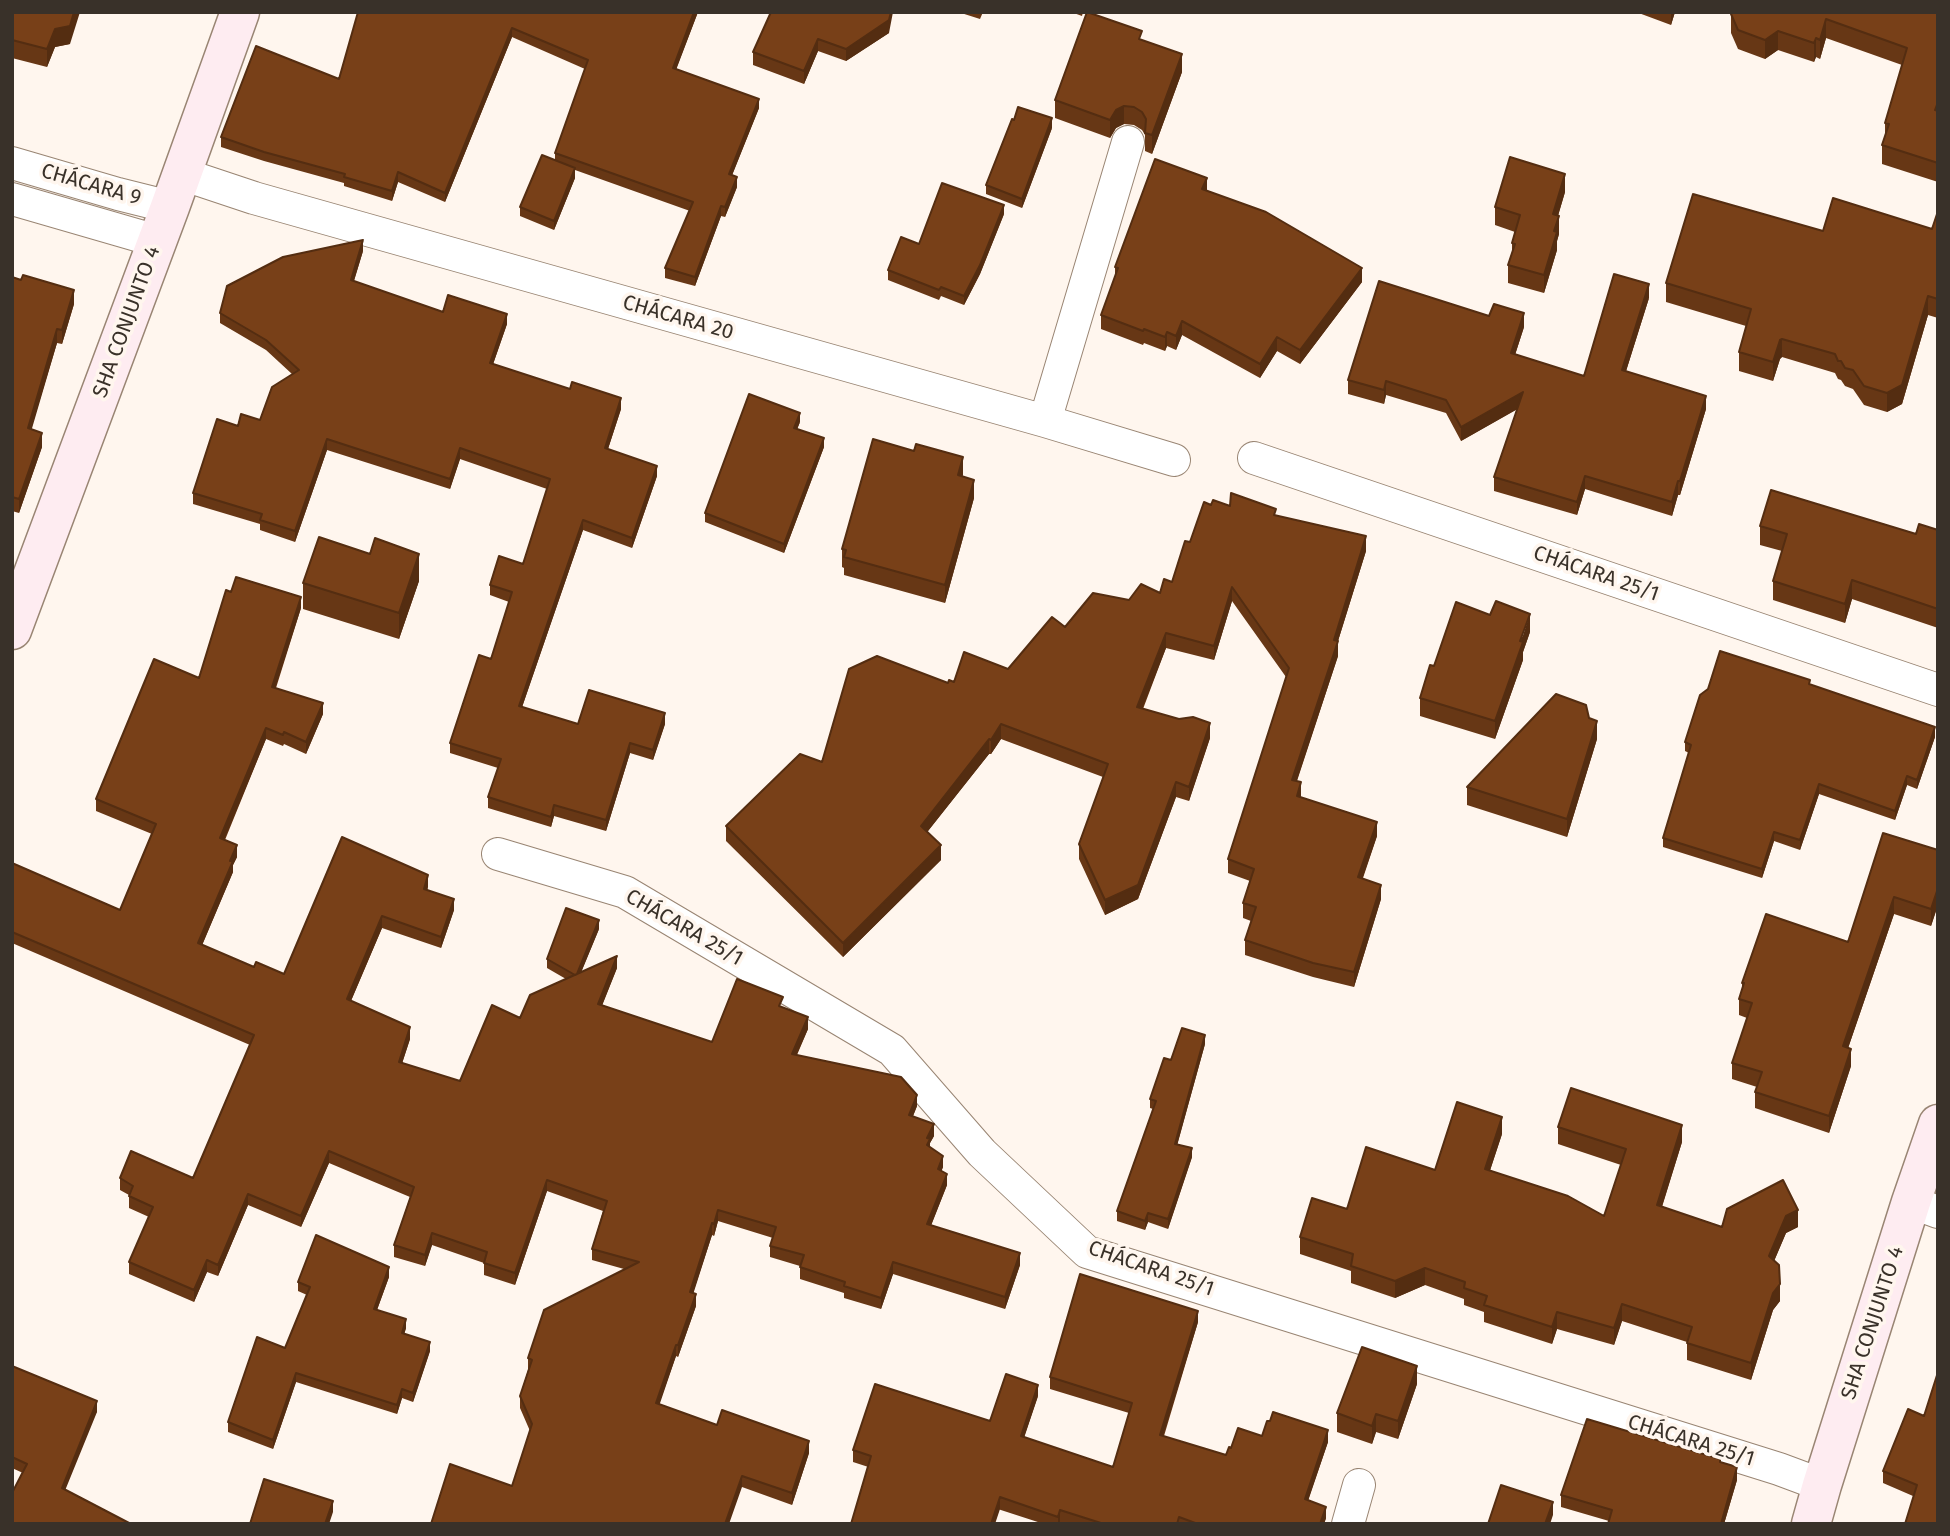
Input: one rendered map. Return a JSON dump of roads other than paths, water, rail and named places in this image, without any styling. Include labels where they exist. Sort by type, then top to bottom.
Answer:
[{"type":"street","name":"SHA CONJUNTO 4","points":[[12,630],[240,12]]},
{"type":"street","points":[[1045,421],[1128,142]]},
{"type":"street","name":"CHÁCARA 9","points":[[12,163],[169,208]]},
{"type":"street","name":"CHÁCARA 20","points":[[169,208],[254,198],[1045,421],[1174,460]]},
{"type":"street","points":[[12,199],[169,208]]},
{"type":"street","name":"CHÁCARA 25/1","points":[[1254,458],[1938,690]]},
{"type":"street","name":"CHÁCARA 25/1","points":[[498,855],[625,892],[892,1049],[982,1153],[1087,1252],[1779,1469],[1822,1485]]},
{"type":"street","name":"SHA CONJUNTO 4","points":[[1811,1524],[1822,1485],[1924,1207],[1938,1124]]},
{"type":"street","points":[[1348,1524],[1359,1485]]}]
